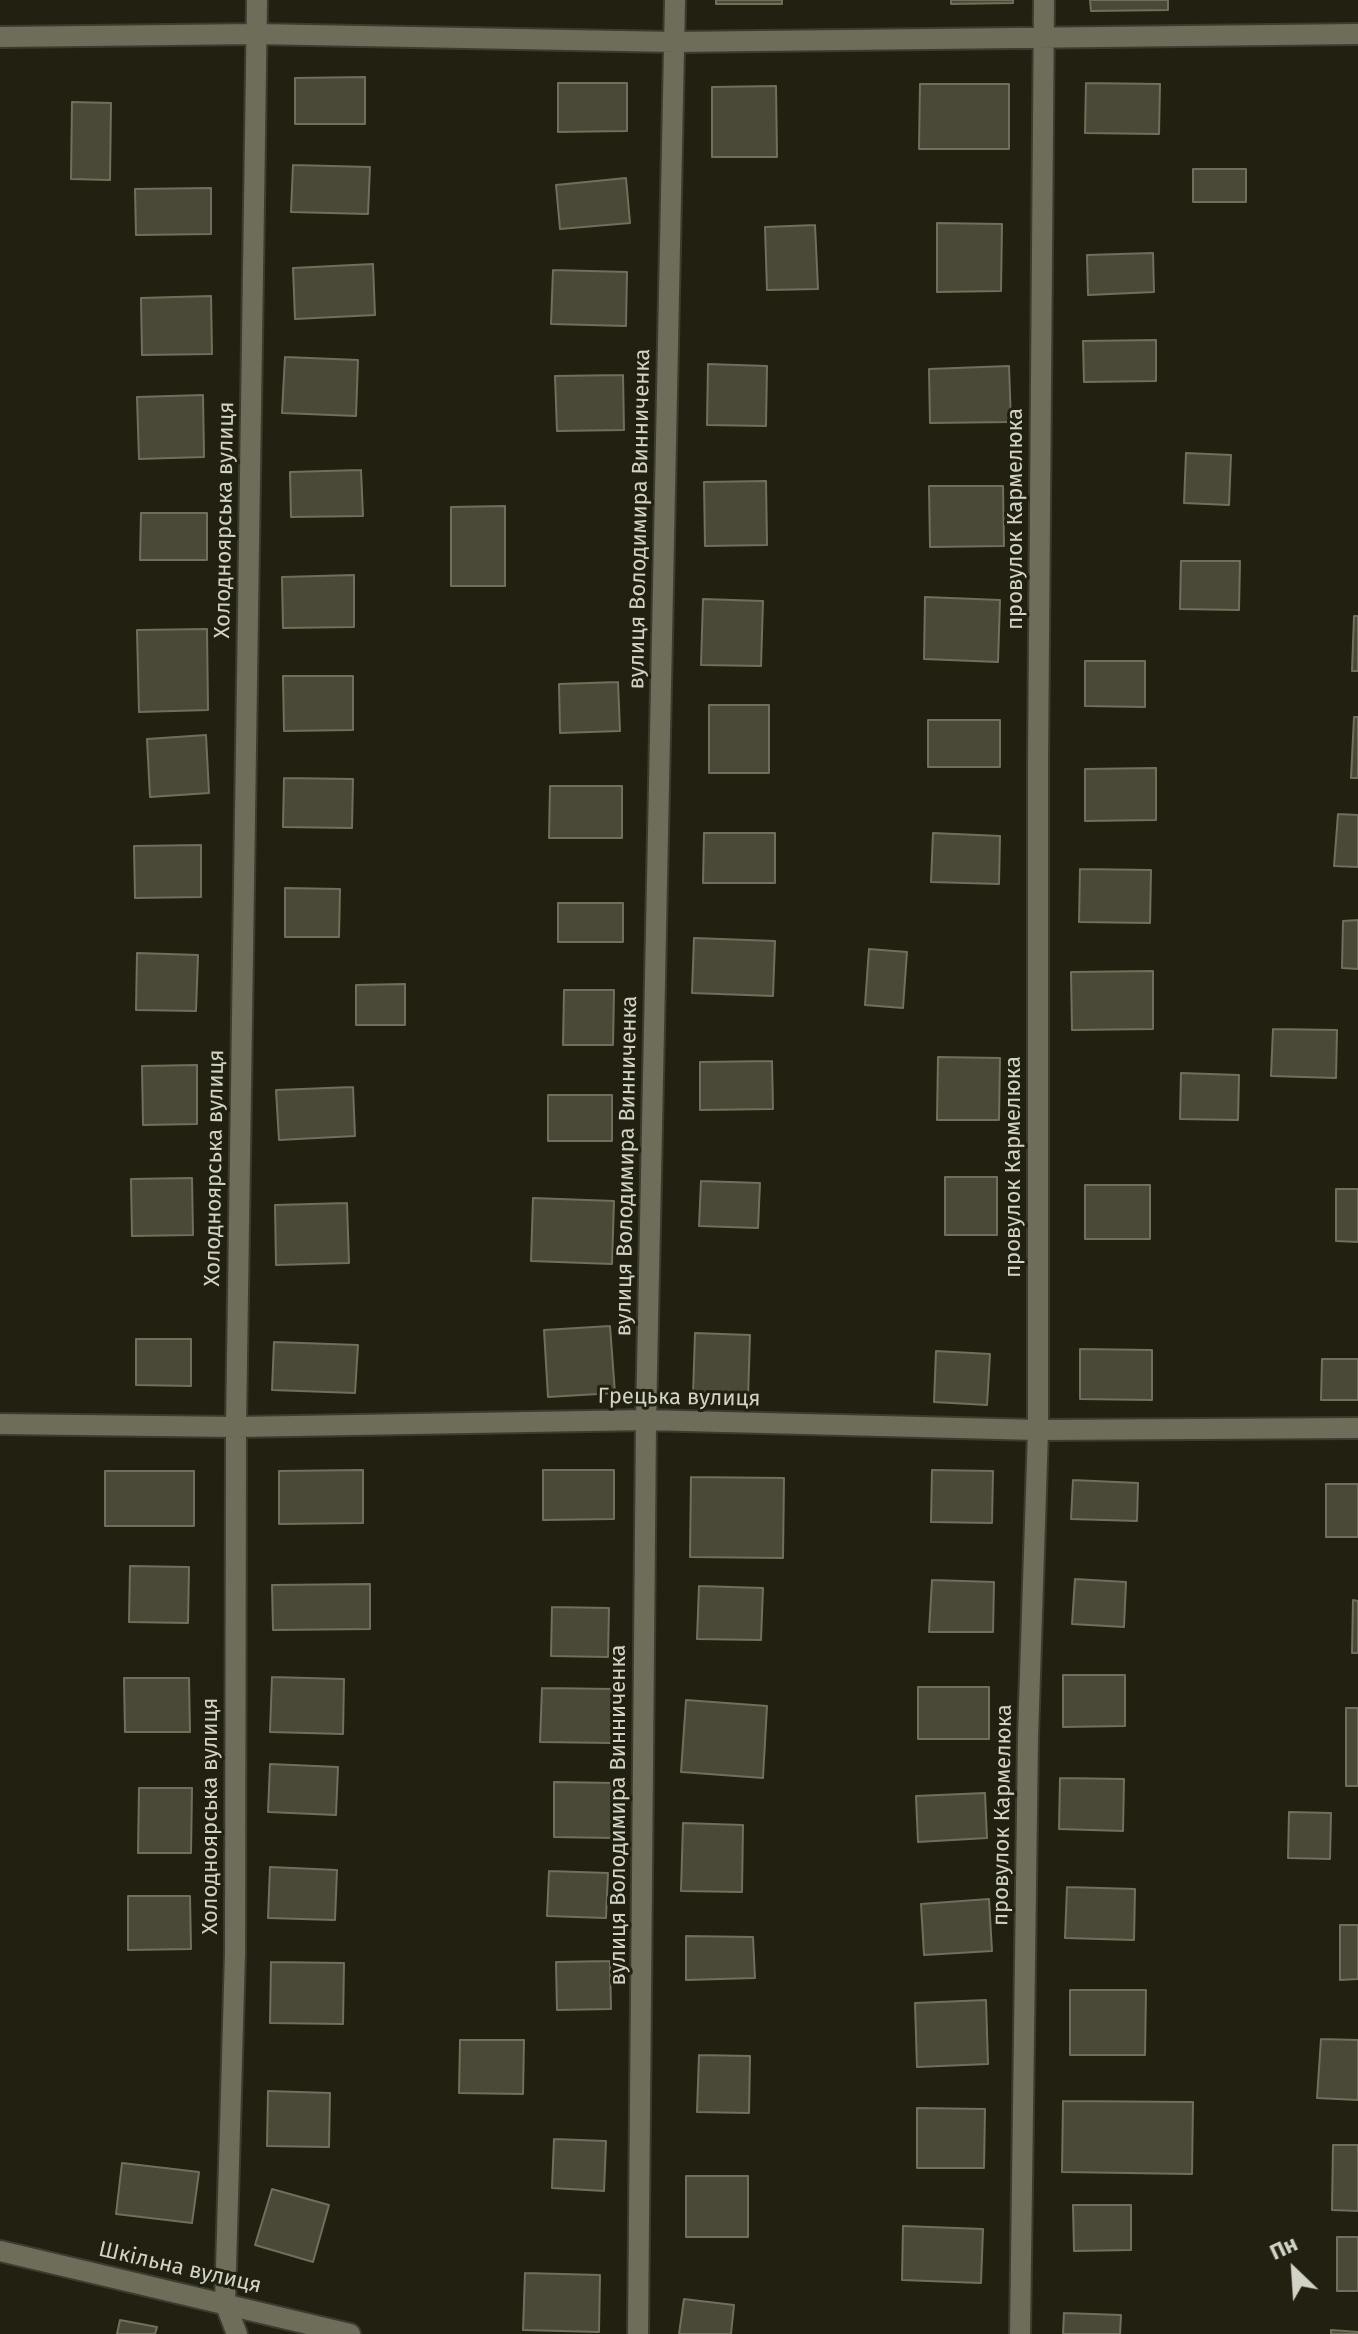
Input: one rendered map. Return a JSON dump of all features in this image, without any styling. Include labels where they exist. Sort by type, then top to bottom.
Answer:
[{"type":"street","name":"Холодноярська вулиця","points":[[237,2334],[225,2303],[235,1953],[236,1427],[257,0]]},
{"type":"street","name":"вулиця Володимира Винниченка","points":[[638,2334],[646,1420],[675,0]]},
{"type":"street","name":"провулок Кармелюка","points":[[1020,2334],[1028,1736],[1038,1430],[1038,764],[1044,0]]},
{"type":"street","points":[[0,37],[256,34],[674,42],[1358,34]]},
{"type":"street","name":"Грецька вулиця","points":[[0,1424],[236,1427],[646,1420],[1038,1430],[1358,1428]]},
{"type":"street","name":"Шкільна вулиця","points":[[0,2251],[350,2334]]},
{"type":"building","points":[[716,0],[782,0],[782,4],[716,4]]},
{"type":"building","points":[[951,0],[1013,0],[1013,3],[951,4]]},
{"type":"building","points":[[1090,0],[1168,0],[1168,10],[1091,11]]},
{"type":"building","points":[[365,77],[365,124],[295,124],[295,78]]},
{"type":"building","points":[[558,83],[627,83],[627,131],[558,132]]},
{"type":"building","points":[[1086,83],[1160,84],[1159,134],[1085,133]]},
{"type":"building","points":[[920,84],[1009,84],[1009,149],[919,149]]},
{"type":"building","points":[[776,86],[777,157],[712,157],[712,87]]},
{"type":"building","points":[[72,102],[111,103],[110,180],[71,179]]},
{"type":"building","points":[[293,165],[370,167],[368,214],[291,212]]},
{"type":"building","points":[[1193,169],[1246,169],[1246,202],[1193,202]]},
{"type":"building","points":[[626,178],[630,223],[560,229],[556,185]]},
{"type":"building","points":[[211,188],[211,234],[136,235],[135,189]]},
{"type":"building","points":[[937,223],[1002,224],[1001,291],[937,292]]},
{"type":"building","points":[[815,225],[818,289],[767,290],[765,227]]},
{"type":"building","points":[[1153,253],[1154,292],[1088,295],[1087,255]]},
{"type":"building","points":[[373,264],[375,315],[295,319],[293,268]]},
{"type":"building","points":[[553,270],[627,272],[626,326],[551,324]]},
{"type":"building","points":[[211,296],[212,354],[142,355],[141,298]]},
{"type":"building","points":[[1156,340],[1156,381],[1084,382],[1083,341]]},
{"type":"building","points":[[285,357],[358,360],[356,416],[282,413]]},
{"type":"building","points":[[708,364],[767,366],[766,426],[707,425]]},
{"type":"building","points":[[1009,366],[1011,422],[930,423],[929,369]]},
{"type":"building","points":[[623,375],[624,430],[557,431],[555,376]]},
{"type":"building","points":[[203,395],[204,457],[139,459],[137,397]]},
{"type":"building","points":[[1186,453],[1231,455],[1229,505],[1184,503]]},
{"type":"building","points":[[361,470],[363,516],[291,517],[290,472]]},
{"type":"building","points":[[766,481],[767,545],[705,546],[704,482]]},
{"type":"building","points":[[929,486],[1003,486],[1004,546],[930,547]]},
{"type":"building","points":[[505,506],[505,586],[451,586],[451,507]]},
{"type":"building","points":[[141,513],[207,513],[207,560],[140,560]]},
{"type":"building","points":[[1181,561],[1240,561],[1239,610],[1180,609]]},
{"type":"building","points":[[354,575],[354,627],[283,628],[282,577]]},
{"type":"building","points":[[925,597],[1000,600],[998,662],[924,659]]},
{"type":"building","points":[[703,599],[763,601],[761,666],[701,665]]},
{"type":"building","points":[[1354,616],[1358,616],[1358,671],[1352,671]]},
{"type":"building","points":[[207,629],[208,710],[139,712],[137,630]]},
{"type":"building","points":[[1085,661],[1145,661],[1145,707],[1085,706]]},
{"type":"building","points":[[283,676],[353,676],[353,730],[284,731]]},
{"type":"building","points":[[618,682],[620,731],[560,733],[559,684]]},
{"type":"building","points":[[709,705],[769,705],[769,773],[709,773]]},
{"type":"building","points":[[1354,717],[1358,717],[1358,778],[1351,778]]},
{"type":"building","points":[[928,720],[1000,720],[1000,767],[928,767]]},
{"type":"building","points":[[206,735],[209,793],[150,797],[147,739]]},
{"type":"building","points":[[1156,768],[1156,820],[1085,821],[1085,769]]},
{"type":"building","points":[[284,778],[353,779],[352,828],[283,827]]},
{"type":"building","points":[[550,786],[622,786],[622,838],[549,838]]},
{"type":"building","points":[[1338,814],[1358,815],[1358,867],[1334,866]]},
{"type":"building","points":[[704,833],[775,833],[775,883],[703,883]]},
{"type":"building","points":[[933,833],[1000,836],[999,884],[931,882]]},
{"type":"building","points":[[201,845],[201,897],[135,898],[134,846]]},
{"type":"building","points":[[1080,869],[1151,870],[1150,923],[1079,922]]},
{"type":"building","points":[[285,888],[340,889],[339,937],[285,937]]},
{"type":"building","points":[[558,903],[623,903],[623,942],[558,942]]},
{"type":"building","points":[[1358,920],[1358,969],[1342,968],[1343,921]]},
{"type":"building","points":[[694,938],[775,941],[773,996],[692,993]]},
{"type":"building","points":[[869,949],[907,952],[903,1008],[865,1005]]},
{"type":"building","points":[[137,953],[198,955],[196,1011],[136,1010]]},
{"type":"building","points":[[1153,971],[1153,1029],[1072,1030],[1071,972]]},
{"type":"building","points":[[405,984],[405,1025],[356,1025],[356,985]]},
{"type":"building","points":[[564,990],[614,990],[613,1045],[563,1045]]},
{"type":"building","points":[[1273,1029],[1337,1030],[1336,1078],[1271,1076]]},
{"type":"building","points":[[938,1057],[1000,1058],[999,1120],[937,1120]]},
{"type":"building","points":[[772,1061],[773,1109],[700,1110],[700,1062]]},
{"type":"building","points":[[197,1065],[197,1124],[143,1125],[142,1066]]},
{"type":"building","points":[[1181,1073],[1239,1075],[1238,1120],[1180,1119]]},
{"type":"building","points":[[353,1087],[355,1136],[279,1140],[276,1090]]},
{"type":"building","points":[[548,1095],[612,1095],[612,1141],[548,1141]]},
{"type":"building","points":[[945,1177],[997,1177],[997,1235],[945,1235]]},
{"type":"building","points":[[192,1178],[193,1235],[132,1236],[131,1179]]},
{"type":"building","points":[[701,1181],[760,1183],[758,1228],[699,1226]]},
{"type":"building","points":[[1085,1185],[1150,1185],[1150,1239],[1085,1239]]},
{"type":"building","points":[[1336,1189],[1358,1189],[1358,1242],[1336,1241]]},
{"type":"building","points":[[533,1198],[614,1201],[612,1264],[531,1261]]},
{"type":"building","points":[[347,1203],[349,1263],[276,1265],[275,1205]]},
{"type":"building","points":[[610,1326],[615,1393],[548,1397],[544,1330]]},
{"type":"building","points":[[695,1333],[750,1335],[748,1398],[693,1395]]},
{"type":"building","points":[[136,1339],[191,1339],[191,1386],[136,1385]]},
{"type":"building","points":[[274,1342],[358,1345],[355,1393],[272,1390]]},
{"type":"building","points":[[1080,1349],[1152,1350],[1152,1400],[1080,1399]]},
{"type":"building","points":[[936,1351],[990,1354],[987,1405],[934,1402]]},
{"type":"building","points":[[1322,1359],[1358,1359],[1358,1400],[1321,1400]]},
{"type":"building","points":[[363,1470],[363,1523],[279,1524],[279,1471]]},
{"type":"building","points":[[543,1470],[614,1470],[614,1519],[543,1520]]},
{"type":"building","points":[[932,1470],[993,1471],[992,1523],[931,1522]]},
{"type":"building","points":[[105,1471],[194,1471],[194,1526],[105,1526]]},
{"type":"building","points":[[691,1477],[784,1478],[783,1558],[690,1557]]},
{"type":"building","points":[[1073,1480],[1138,1483],[1137,1521],[1071,1519]]},
{"type":"building","points":[[1326,1484],[1358,1484],[1358,1537],[1326,1537]]},
{"type":"building","points":[[130,1566],[189,1567],[188,1623],[129,1622]]},
{"type":"building","points":[[1075,1579],[1126,1582],[1124,1627],[1072,1624]]},
{"type":"building","points":[[932,1580],[994,1582],[993,1632],[929,1632]]},
{"type":"building","points":[[370,1584],[370,1629],[273,1630],[272,1585]]},
{"type":"building","points":[[699,1586],[763,1588],[761,1640],[697,1639]]},
{"type":"building","points":[[1353,1600],[1358,1601],[1358,1653],[1352,1653]]},
{"type":"building","points":[[552,1607],[609,1608],[608,1657],[551,1656]]},
{"type":"building","points":[[1063,1675],[1125,1675],[1125,1726],[1063,1727]]},
{"type":"building","points":[[272,1677],[344,1679],[343,1734],[270,1732]]},
{"type":"building","points":[[124,1678],[189,1678],[190,1732],[125,1732]]},
{"type":"building","points":[[918,1687],[989,1687],[989,1739],[918,1739]]},
{"type":"building","points":[[542,1688],[614,1689],[612,1743],[540,1742]]},
{"type":"building","points":[[686,1700],[767,1706],[763,1778],[681,1772]]},
{"type":"building","points":[[1346,1708],[1358,1708],[1358,1786],[1346,1786]]},
{"type":"building","points":[[270,1764],[338,1767],[336,1815],[268,1812]]},
{"type":"building","points":[[1060,1778],[1124,1779],[1123,1831],[1059,1829]]},
{"type":"building","points":[[554,1782],[615,1783],[615,1838],[554,1837]]},
{"type":"building","points":[[139,1788],[192,1788],[191,1853],[138,1853]]},
{"type":"building","points":[[985,1793],[987,1838],[918,1842],[916,1796]]},
{"type":"building","points":[[1289,1812],[1331,1813],[1330,1859],[1288,1858]]},
{"type":"building","points":[[683,1823],[743,1825],[742,1892],[681,1891]]},
{"type":"building","points":[[270,1867],[337,1870],[335,1920],[268,1918]]},
{"type":"building","points":[[549,1871],[608,1873],[606,1918],[547,1916]]},
{"type":"building","points":[[1067,1887],[1135,1889],[1134,1940],[1065,1938]]},
{"type":"building","points":[[128,1896],[190,1896],[191,1949],[128,1950]]},
{"type":"building","points":[[989,1899],[992,1951],[924,1955],[921,1904]]},
{"type":"building","points":[[1340,1925],[1358,1925],[1358,1979],[1340,1980]]},
{"type":"building","points":[[686,1936],[753,1937],[755,1978],[686,1980]]},
{"type":"building","points":[[610,1961],[611,2009],[557,2010],[556,1962]]},
{"type":"building","points":[[271,1962],[344,1963],[343,2024],[270,2023]]},
{"type":"building","points":[[1070,1990],[1146,1990],[1145,2055],[1070,2055]]},
{"type":"building","points":[[986,2000],[988,2064],[917,2067],[915,2003]]},
{"type":"building","points":[[1321,2039],[1358,2040],[1358,2100],[1317,2098]]},
{"type":"building","points":[[460,2040],[524,2040],[523,2094],[459,2093]]},
{"type":"building","points":[[699,2055],[750,2056],[749,2113],[697,2112]]},
{"type":"building","points":[[268,2091],[330,2093],[329,2147],[267,2146]]},
{"type":"building","points":[[1063,2101],[1193,2102],[1192,2174],[1062,2172]]},
{"type":"building","points":[[917,2108],[985,2109],[984,2168],[917,2168]]},
{"type":"building","points":[[554,2139],[606,2141],[604,2191],[552,2188]]},
{"type":"building","points":[[1333,2145],[1358,2145],[1358,2211],[1332,2210]]},
{"type":"building","points":[[122,2163],[199,2172],[192,2223],[116,2214]]},
{"type":"building","points":[[686,2176],[748,2176],[748,2237],[686,2237]]},
{"type":"building","points":[[272,2189],[329,2205],[313,2262],[255,2245]]},
{"type":"building","points":[[1073,2205],[1131,2205],[1131,2250],[1074,2251]]},
{"type":"building","points":[[903,2226],[983,2229],[981,2283],[902,2280]]},
{"type":"building","points":[[1337,2237],[1358,2237],[1358,2291],[1337,2291]]},
{"type":"building","points":[[525,2273],[600,2275],[599,2332],[523,2330]]},
{"type":"building","points":[[684,2299],[734,2305],[731,2334],[679,2334]]},
{"type":"building","points":[[1064,2313],[1121,2315],[1120,2334],[1063,2334]]},
{"type":"building","points":[[120,2320],[157,2327],[155,2334],[117,2334]]},
{"type":"building","points":[[1331,2330],[1358,2332],[1358,2334],[1331,2334]]}]
